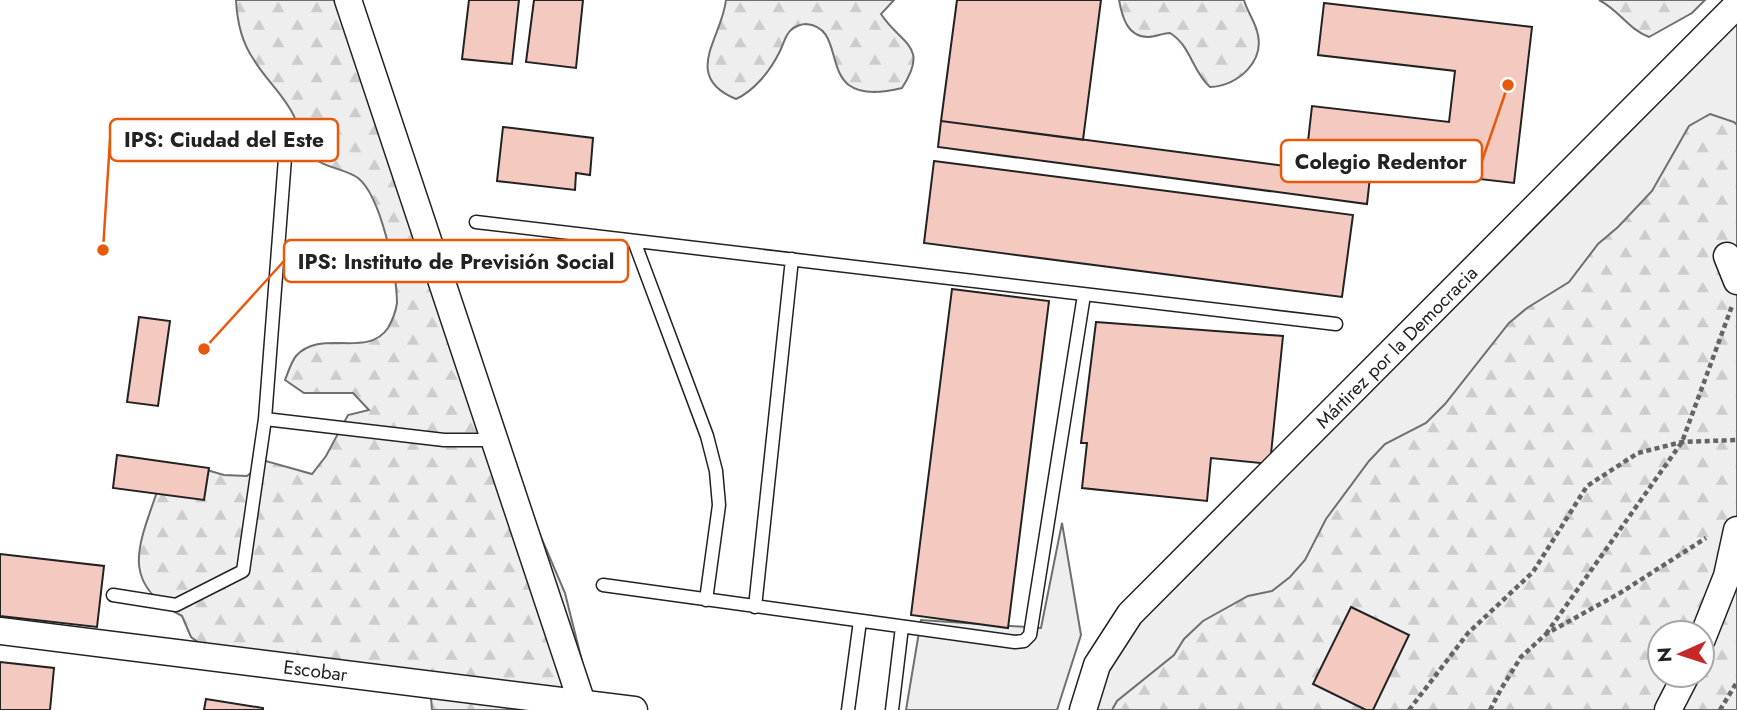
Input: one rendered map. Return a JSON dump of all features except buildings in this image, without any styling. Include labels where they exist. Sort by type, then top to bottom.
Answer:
[{"type":"street","points":[[348,0],[582,703]]},
{"type":"street","name":"Mártirez por la Democracia","points":[[1083,710],[1097,665],[1130,614],[1737,5]]},
{"type":"street","points":[[1727,256],[1735,293]]},
{"type":"street","points":[[1710,619],[1727,576],[1725,532]]},
{"type":"street","name":"Escobar","points":[[0,631],[634,710]]},
{"type":"street","points":[[1668,710],[1679,689]]},
{"type":"lane","points":[[113,595],[176,605],[243,571],[265,419],[285,158]]},
{"type":"lane","points":[[476,222],[1336,324]]},
{"type":"lane","points":[[634,241],[707,436],[716,471],[719,505],[706,600]]},
{"type":"lane","points":[[755,607],[792,259]]},
{"type":"lane","points":[[603,585],[1017,643],[1029,637],[1084,295]]},
{"type":"lane","points":[[265,419],[444,440],[494,440]]},
{"type":"lane","points":[[848,710],[860,621]]},
{"type":"lane","points":[[892,710],[902,627]]},
{"type":"path","points":[[1490,710],[1521,657],[1546,634],[1682,442],[1735,293]]},
{"type":"path","points":[[1409,710],[1468,633],[1533,572],[1587,486],[1638,453],[1682,442],[1737,440]]},
{"type":"path","points":[[1546,634],[1725,532]]},
{"type":"path","points":[[1720,710],[1737,682]]},
{"type":"green space","points":[[236,0],[334,0],[347,25],[514,474],[565,593],[583,665],[566,686],[542,695],[533,710],[432,710],[431,698],[213,653],[191,637],[182,616],[162,603],[149,590],[141,576],[140,545],[158,489],[200,468],[224,475],[247,476],[266,461],[312,474],[326,456],[348,415],[369,410],[353,393],[304,393],[285,380],[293,361],[306,348],[318,344],[368,342],[379,337],[388,328],[397,303],[391,255],[374,201],[358,178],[320,162],[307,150],[290,108],[246,46],[239,24]]},
{"type":"green space","points":[[726,0],[894,0],[881,14],[913,54],[910,74],[902,88],[873,92],[854,88],[843,79],[828,39],[820,29],[804,24],[789,32],[766,73],[755,86],[736,99],[720,90],[711,79],[708,68],[709,55]]},
{"type":"green space","points":[[1119,0],[1244,0],[1259,42],[1253,62],[1240,77],[1220,86],[1210,87],[1199,74],[1183,45],[1170,33],[1148,37],[1130,30]]},
{"type":"green space","points":[[1599,0],[1705,0],[1692,13],[1649,37]]},
{"type":"green space","points":[[1737,5],[1737,710],[1083,710],[1097,665]]},
{"type":"green space","points":[[1710,114],[1737,125],[1737,710],[1112,710],[1117,701],[1174,655],[1184,639],[1203,621],[1248,596],[1272,591],[1290,577],[1305,560],[1326,519],[1369,461],[1385,444],[1426,423],[1445,404],[1509,323],[1527,308],[1569,282],[1598,244],[1652,191],[1689,126]]},
{"type":"green space","points":[[1062,523],[1081,635],[1057,710],[906,710],[921,620],[1041,628]]},
{"type":"place","name":"Colegio Redentor","points":[[1508,85]]},
{"type":"place","name":"IPS: Ciudad del Este","points":[[103,250]]},
{"type":"place","name":"IPS: Instituto de Previsión Social","points":[[204,349]]}]
